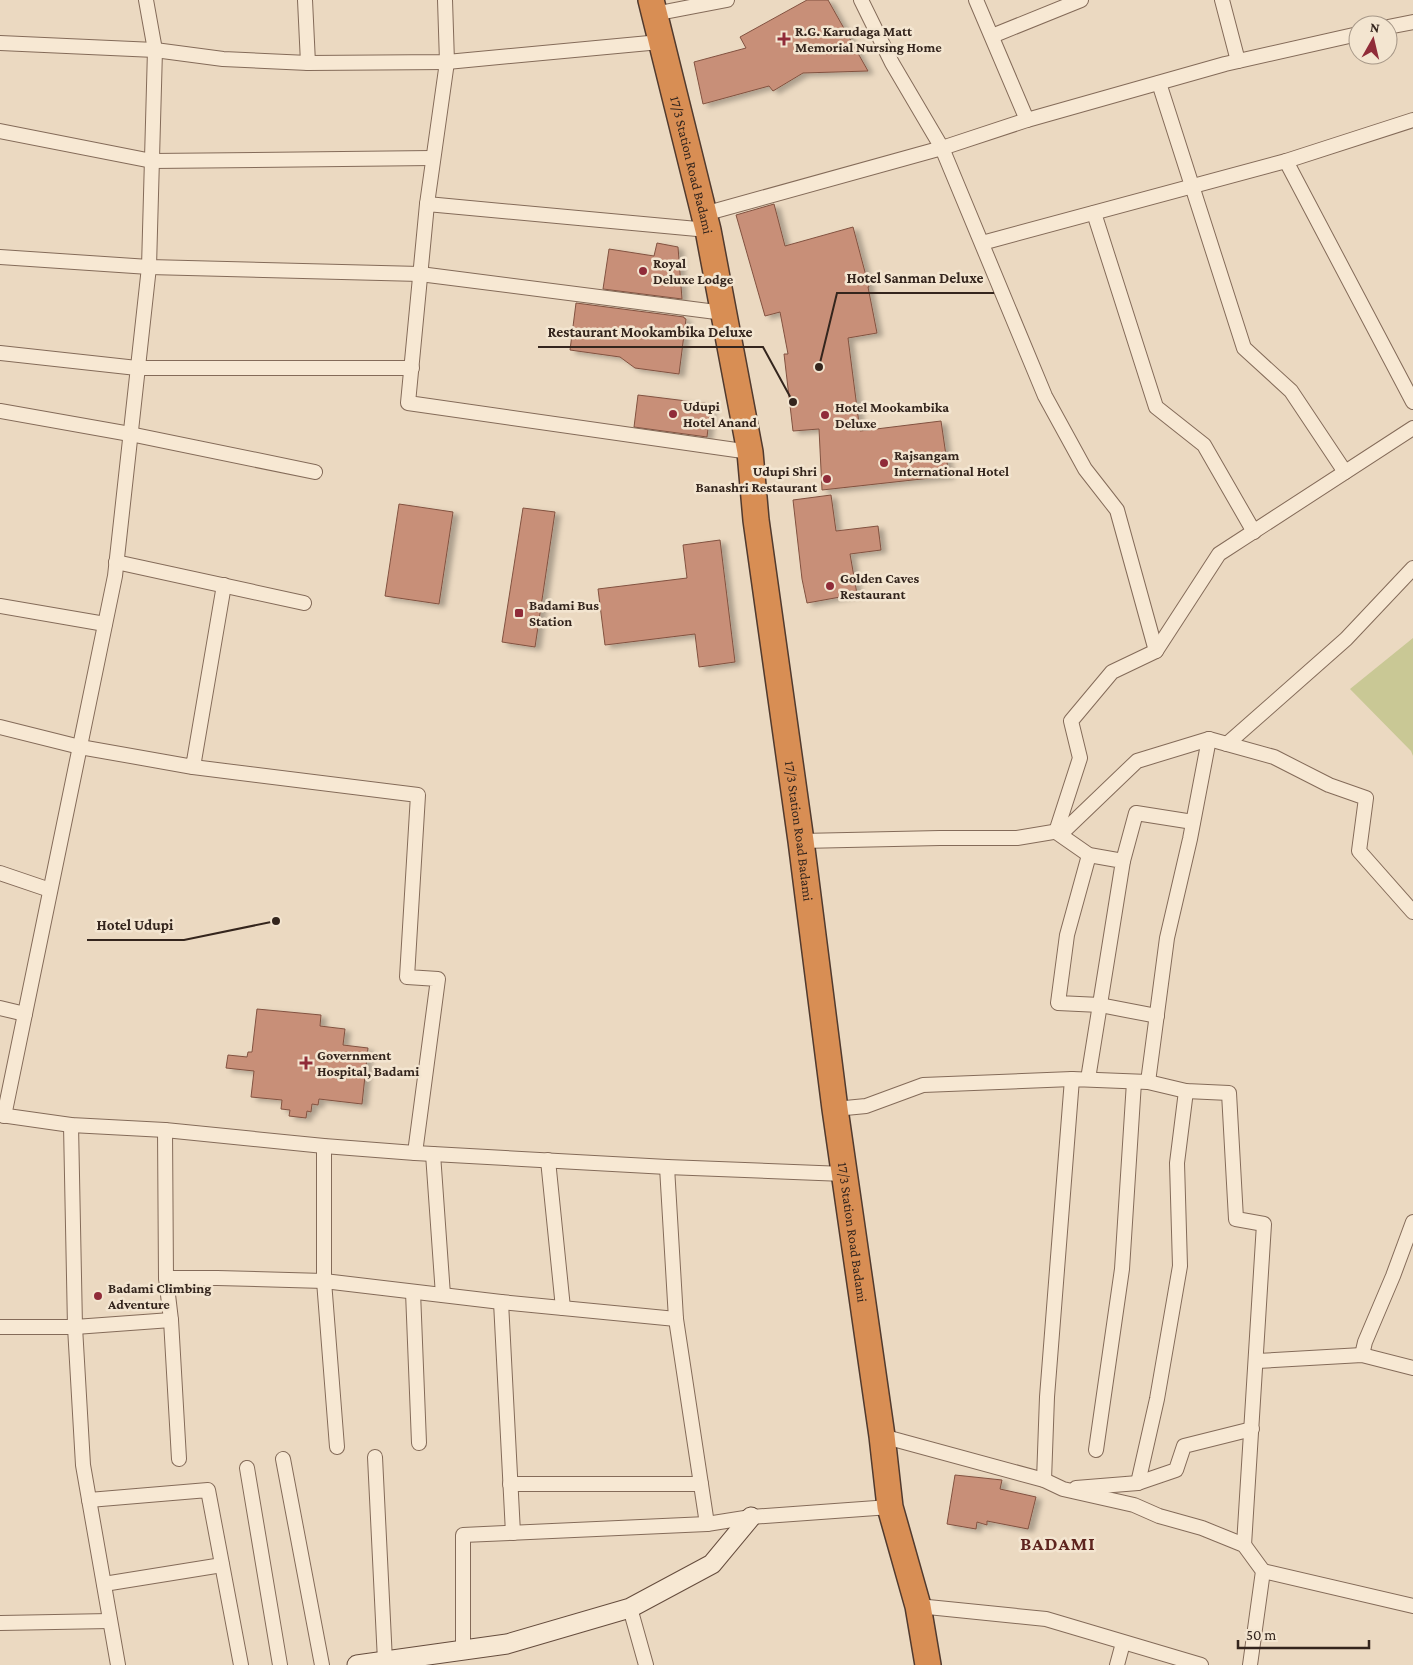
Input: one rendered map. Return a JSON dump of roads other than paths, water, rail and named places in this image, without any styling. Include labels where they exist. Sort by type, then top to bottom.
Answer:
[{"type":"highway","name":"17/3 Station Road Badami","points":[[653,7],[660,42],[706,222],[750,452],[757,529],[801,841],[835,1109],[882,1436],[890,1507],[918,1606],[928,1665]]},
{"type":"street","points":[[146,0],[155,50],[149,267],[116,562],[80,747],[2,1116],[71,1125],[164,1130],[415,1153],[667,1167],[844,1174]]},
{"type":"street","points":[[305,0],[308,63]]},
{"type":"street","points":[[445,0],[447,62],[426,204],[408,403],[750,452]]},
{"type":"street","points":[[653,7],[727,0]]},
{"type":"street","points":[[861,0],[892,63],[942,148],[1045,396],[1085,469],[1118,510],[1156,650]]},
{"type":"street","points":[[976,0],[1027,120]]},
{"type":"street","points":[[1222,0],[1238,61]]},
{"type":"street","points":[[992,36],[1076,1]]},
{"type":"street","points":[[1398,25],[1413,22]]},
{"type":"street","points":[[426,204],[706,222],[1027,120],[1238,61],[1348,36]]},
{"type":"street","points":[[0,43],[155,50],[223,59],[308,63],[447,62],[660,42]]},
{"type":"street","points":[[1159,83],[1244,348],[1291,392],[1345,472]]},
{"type":"street","points":[[982,243],[1286,161],[1413,120]]},
{"type":"street","points":[[0,131],[152,161],[432,158]]},
{"type":"street","points":[[1286,161],[1413,402]]},
{"type":"street","points":[[1094,213],[1156,407],[1204,445],[1254,532]]},
{"type":"street","points":[[0,257],[149,267],[420,274],[724,313]]},
{"type":"street","points":[[0,353],[137,368],[412,368]]},
{"type":"street","points":[[0,411],[130,434],[315,472]]},
{"type":"street","points":[[1056,832],[1080,758],[1071,721],[1112,672],[1156,650],[1219,554],[1413,428]]},
{"type":"street","points":[[116,562],[304,603]]},
{"type":"street","points":[[1227,744],[1346,639],[1413,568]]},
{"type":"street","points":[[193,767],[224,585]]},
{"type":"street","points":[[0,606],[105,624]]},
{"type":"street","points":[[0,727],[80,747],[193,767],[418,795],[407,977],[438,979],[415,1153]]},
{"type":"street","points":[[801,841],[1017,838],[1065,830],[1137,761],[1209,739],[1274,757],[1329,785],[1366,798],[1359,851],[1413,912]]},
{"type":"street","points":[[1096,1450],[1122,1269],[1141,1082],[1157,1016],[1167,938],[1209,739]]},
{"type":"street","points":[[1088,1079],[1123,861],[1136,813],[1193,822]]},
{"type":"street","points":[[1056,832],[1089,855],[1123,861]]},
{"type":"street","points":[[1089,855],[1067,935],[1058,1003],[1100,1005],[1157,1016]]},
{"type":"street","points":[[0,873],[50,890]]},
{"type":"street","points":[[0,1008],[25,1014]]},
{"type":"street","points":[[1044,1480],[1047,1397],[1072,1079]]},
{"type":"street","points":[[835,1109],[866,1106],[922,1084],[1088,1079],[1141,1082],[1186,1091],[1229,1093],[1236,1219],[1264,1224],[1244,1545]]},
{"type":"street","points":[[1138,1483],[1158,1399],[1180,1266],[1177,1163],[1186,1091]]},
{"type":"street","points":[[71,1125],[75,1327],[83,1465],[118,1665]]},
{"type":"street","points":[[164,1130],[166,1278],[171,1320],[179,1459]]},
{"type":"street","points":[[324,1146],[324,1282],[337,1447]]},
{"type":"street","points":[[433,1154],[443,1295]]},
{"type":"street","points":[[548,1160],[563,1308]]},
{"type":"street","points":[[667,1167],[676,1319],[707,1524]]},
{"type":"street","points":[[1362,1355],[1413,1222]]},
{"type":"street","points":[[166,1278],[324,1282],[676,1319]]},
{"type":"street","points":[[413,1292],[419,1443]]},
{"type":"street","points":[[501,1302],[513,1533]]},
{"type":"street","points":[[0,1327],[75,1327],[171,1320]]},
{"type":"street","points":[[1256,1361],[1362,1355],[1413,1368]]},
{"type":"street","points":[[1063,1489],[1138,1483],[1176,1470],[1184,1446],[1252,1429]]},
{"type":"street","points":[[882,1436],[1044,1480],[1063,1489],[1134,1505],[1159,1516],[1202,1528],[1244,1545],[1263,1571],[1413,1606]]},
{"type":"street","points":[[375,1456],[385,1661]]},
{"type":"street","points":[[283,1459],[322,1665]]},
{"type":"street","points":[[247,1468],[280,1665]]},
{"type":"street","points":[[510,1484],[702,1484]]},
{"type":"street","points":[[89,1500],[208,1490],[241,1665]]},
{"type":"street","points":[[463,1650],[463,1535],[707,1524],[751,1517],[890,1507]]},
{"type":"street","points":[[357,1665],[508,1644],[630,1608],[712,1564],[751,1517]]},
{"type":"street","points":[[104,1584],[222,1565]]},
{"type":"street","points":[[1250,1665],[1263,1571]]},
{"type":"street","points":[[918,1606],[1046,1619],[1201,1665]]},
{"type":"street","points":[[630,1608],[646,1665]]},
{"type":"street","points":[[0,1622],[110,1621]]},
{"type":"street","points":[[1117,1665],[1123,1643]]},
{"type":"place","name":"R.G. Karudaga Matt Memorial Nursing Home","points":[[784,39]]},
{"type":"place","name":"Royal Deluxe Lodge","points":[[643,271]]},
{"type":"place","name":"Hotel Sanman Deluxe","points":[[819,367]]},
{"type":"place","name":"Restaurant Mookambika Deluxe","points":[[793,402]]},
{"type":"place","name":"Udupi Hotel Anand","points":[[673,414]]},
{"type":"place","name":"Hotel Mookambika Deluxe","points":[[825,415]]},
{"type":"place","name":"Rajsangam International Hotel","points":[[884,463]]},
{"type":"place","name":"Udupi Shri Banashri Restaurant","points":[[827,479]]},
{"type":"place","name":"Golden Caves Restaurant","points":[[830,586]]},
{"type":"place","name":"Badami Bus Station","points":[[519,613]]},
{"type":"place","name":"Hotel Udupi","points":[[276,921]]},
{"type":"place","name":"Government Hospital, Badami","points":[[306,1063]]},
{"type":"place","name":"Badami Climbing Adventure","points":[[98,1296]]},
{"type":"district","name":"BADAMI","points":[[1058,1543]]}]
